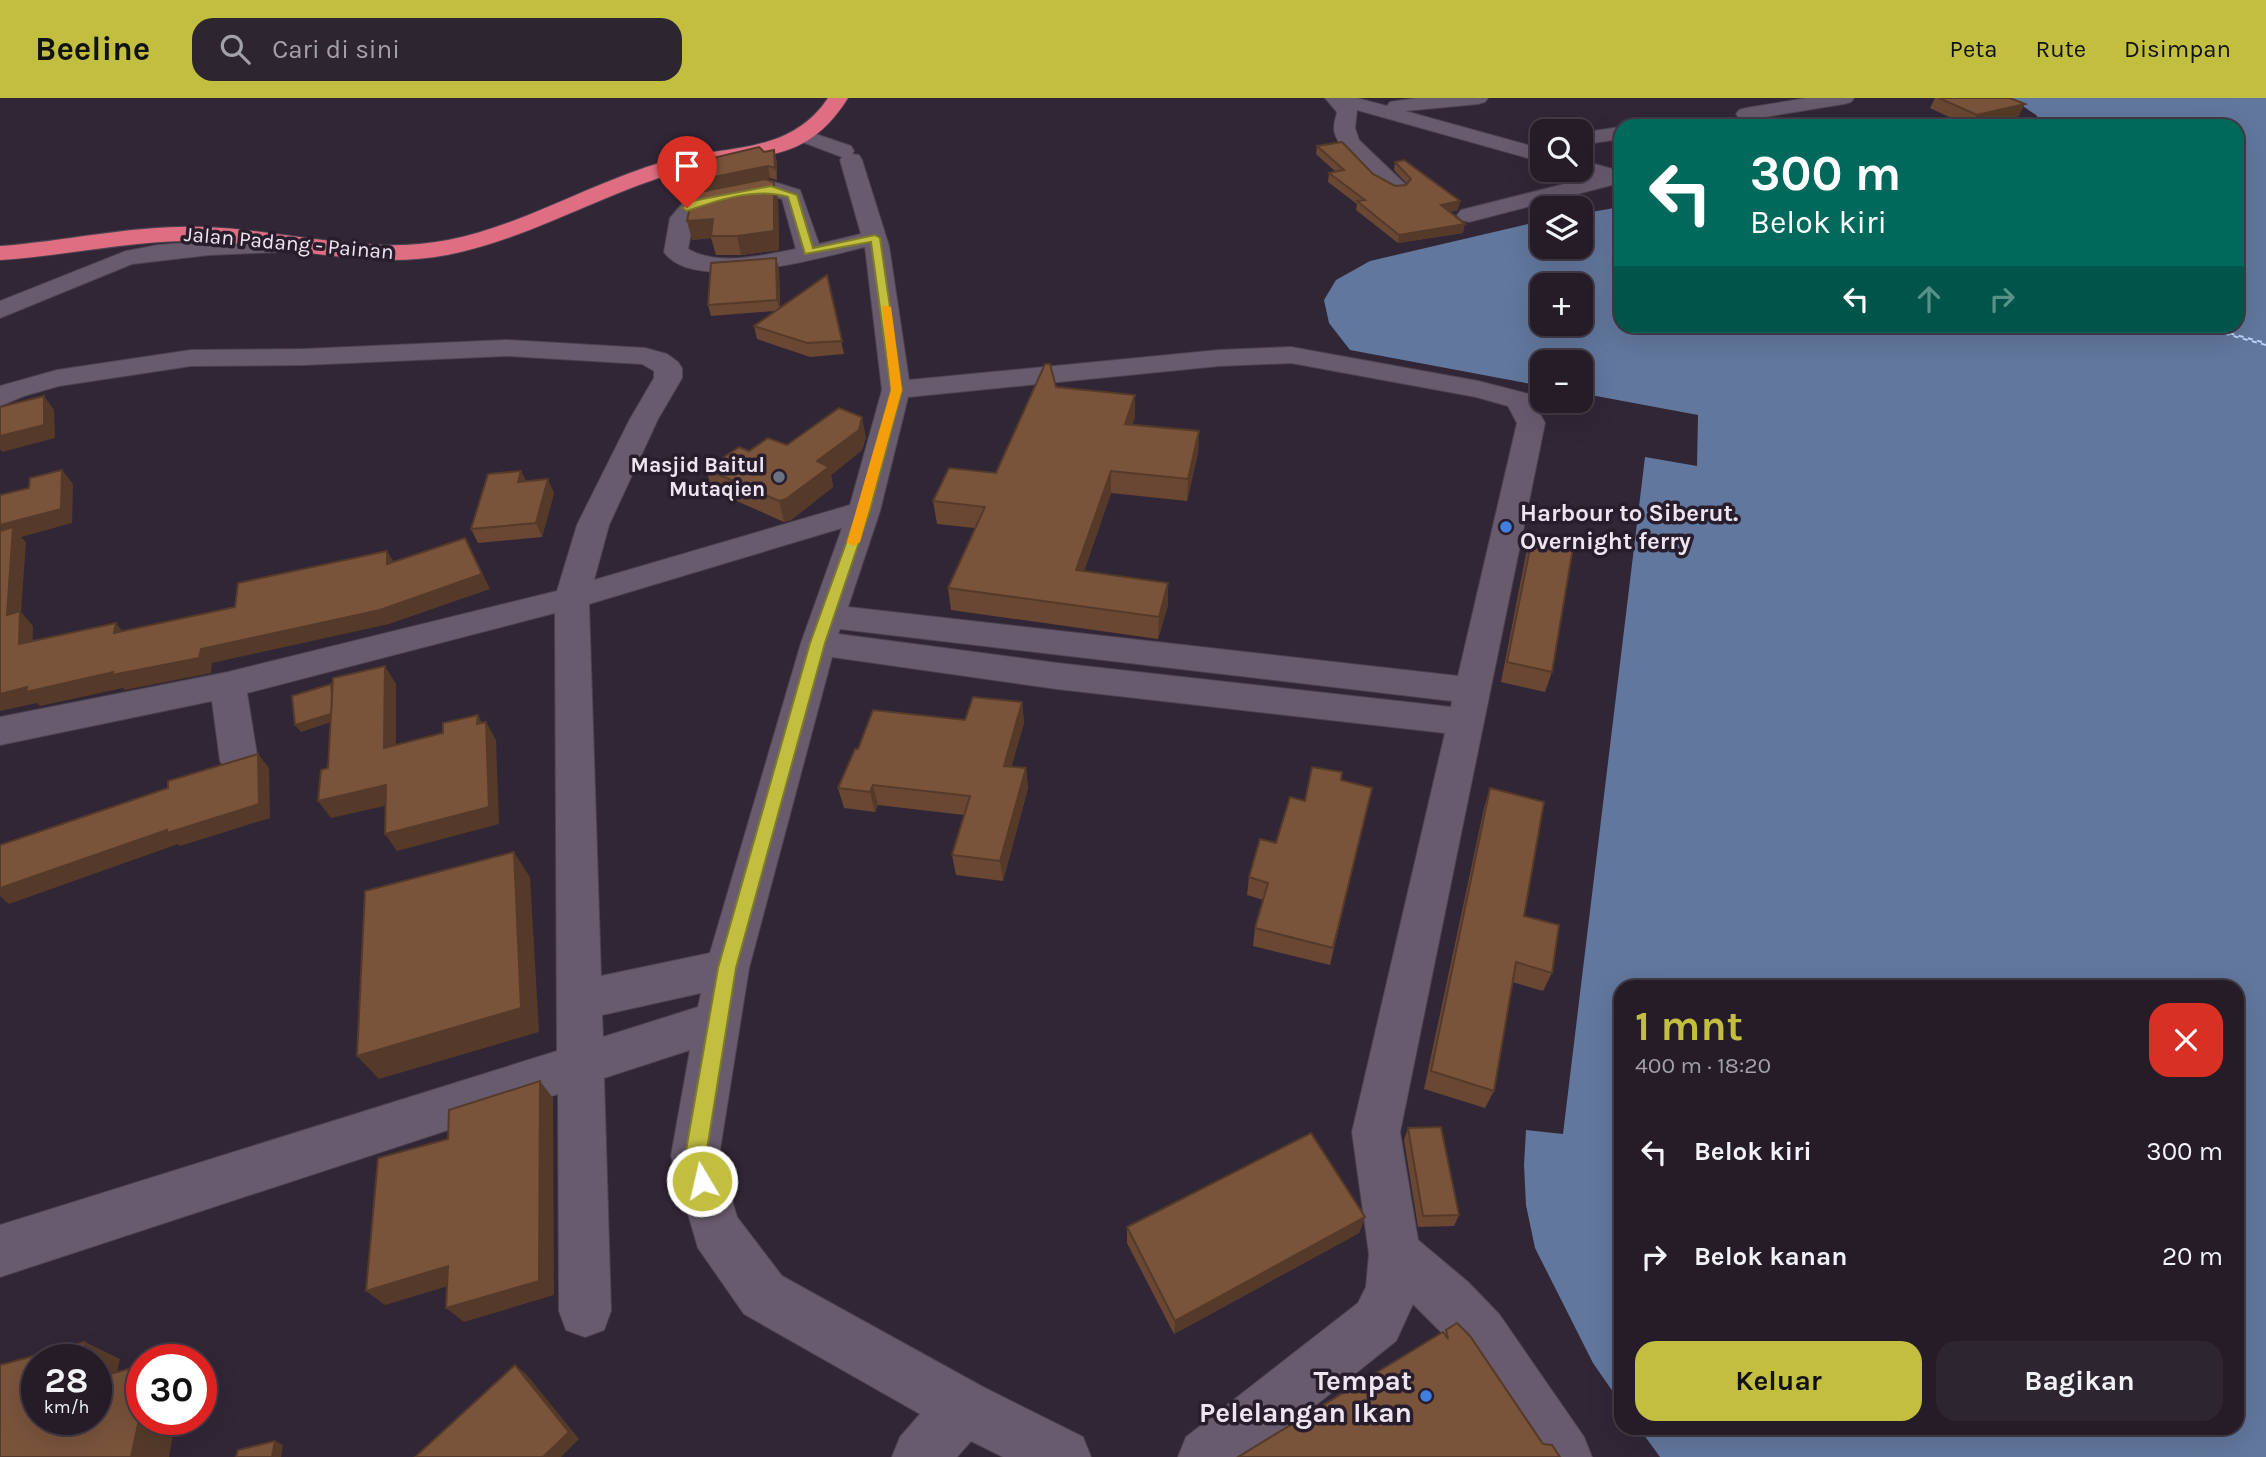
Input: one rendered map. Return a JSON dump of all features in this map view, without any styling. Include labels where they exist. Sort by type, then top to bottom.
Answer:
[{"type":"highway","name":"Jalan Padang - Painan","points":[[0,253],[156,234],[203,234],[295,246],[381,253],[450,247],[496,233],[644,175],[677,165],[779,145],[804,136],[818,125],[838,98]]},
{"type":"street","points":[[1340,100],[1413,106],[1478,98]]},
{"type":"street","points":[[1752,119],[1737,109],[1844,98]]},
{"type":"street","points":[[1340,100],[1530,153]]},
{"type":"street","points":[[1340,100],[1348,111],[1345,135],[1355,148],[1396,186]]},
{"type":"street","points":[[1593,137],[1614,134]]},
{"type":"street","points":[[804,136],[847,156],[875,238],[896,385],[864,510],[823,630],[727,968],[695,1156],[716,1230],[763,1295],[962,1407],[1063,1457]]},
{"type":"street","points":[[1593,170],[1614,176]]},
{"type":"street","points":[[1469,215],[1614,178]]},
{"type":"street","points":[[809,252],[792,195],[771,188],[695,203],[687,208],[682,213],[676,252],[683,259],[697,264],[719,267],[742,265],[809,252],[875,238]]},
{"type":"street","points":[[0,310],[126,258],[158,252],[209,248],[295,246]]},
{"type":"street","points":[[0,398],[15,390],[57,378],[191,359],[506,348],[645,356],[657,359],[668,368],[668,378],[644,419],[593,525],[572,598],[585,1311]]},
{"type":"street","points":[[896,385],[1219,358],[1291,355],[1465,387],[1519,400],[1531,423],[1376,1132],[1395,1254],[1392,1291],[1377,1322],[1206,1457]]},
{"type":"street","points":[[0,731],[228,685],[572,598],[864,510]]},
{"type":"street","points":[[823,630],[1082,679],[1469,706]]},
{"type":"street","points":[[228,685],[239,761]]},
{"type":"street","points":[[581,1000],[727,968]]},
{"type":"street","points":[[0,1251],[579,1063],[718,1021]]},
{"type":"street","points":[[1395,1254],[1449,1300],[1480,1333],[1564,1457]]},
{"type":"street","points":[[920,1457],[962,1407]]},
{"type":"water","points":[[2011,98],[2266,98],[2266,1457],[1660,1457],[1644,1435],[2244,1435],[2244,980],[1614,980],[1614,1393],[1593,1363],[1535,1248],[1526,1205],[1526,1130],[1563,1134],[1645,457],[1697,466],[1698,415],[1593,395],[1593,350],[1530,350],[1530,384],[1350,350],[1329,323],[1324,300],[1336,280],[1370,261],[1530,223],[1530,259],[1593,259],[1593,212],[1614,208],[1614,333],[2244,333],[2244,119],[2039,119]]},
{"type":"building","points":[[1939,98],[2010,98],[2025,104],[1977,115]]},
{"type":"building","points":[[1342,142],[1373,174],[1395,186],[1406,185],[1411,179],[1395,162],[1404,160],[1460,201],[1441,205],[1465,224],[1399,235],[1357,201],[1365,200],[1329,173],[1344,170],[1317,146]]},
{"type":"building","points":[[759,147],[764,152],[774,150],[775,168],[768,166],[685,183],[671,168]]},
{"type":"building","points":[[765,179],[774,182],[774,231],[711,236],[713,219],[687,221],[691,201],[700,192]]},
{"type":"building","points":[[776,258],[777,300],[708,305],[711,263]]},
{"type":"building","points":[[827,275],[842,341],[807,343],[754,326]]},
{"type":"building","points":[[1045,364],[1050,364],[1056,387],[1135,395],[1125,424],[1199,431],[1188,479],[1111,471],[1076,570],[1168,583],[1159,617],[948,588],[985,507],[933,501],[949,468],[996,473]]},
{"type":"building","points":[[44,396],[44,425],[0,436],[0,407]]},
{"type":"building","points":[[839,408],[862,417],[859,430],[817,461],[829,467],[786,499],[779,501],[706,469],[739,447],[749,451],[768,438],[787,445]]},
{"type":"building","points":[[62,470],[61,509],[0,525],[0,495],[29,488],[30,478]]},
{"type":"building","points":[[521,471],[518,482],[548,479],[536,523],[471,529],[488,474]]},
{"type":"building","points":[[13,527],[7,615],[20,611],[19,644],[116,623],[114,633],[235,607],[238,583],[387,551],[387,564],[465,538],[482,574],[380,610],[201,649],[199,658],[112,675],[113,672],[26,692],[27,687],[0,694],[0,531]]},
{"type":"building","points":[[1533,534],[1574,542],[1552,672],[1507,662]]},
{"type":"building","points":[[385,666],[384,748],[443,733],[443,723],[478,715],[477,724],[486,722],[489,807],[385,834],[386,785],[318,801],[321,770],[328,768],[333,678]]},
{"type":"building","points":[[331,684],[331,714],[295,725],[292,696]]},
{"type":"building","points":[[973,697],[1022,702],[1004,766],[1026,768],[1000,861],[952,855],[970,796],[873,785],[870,792],[838,788],[855,749],[858,749],[873,710],[965,720]]},
{"type":"building","points":[[258,754],[259,804],[167,833],[167,830],[0,888],[0,845],[168,788],[168,781]]},
{"type":"building","points":[[1312,767],[1342,772],[1341,780],[1372,788],[1333,948],[1255,928],[1268,883],[1249,877],[1260,839],[1276,843],[1290,797],[1305,801]]},
{"type":"building","points":[[1490,788],[1544,802],[1524,916],[1559,925],[1552,973],[1516,962],[1494,1091],[1431,1071]]},
{"type":"building","points":[[514,852],[521,1008],[357,1056],[365,891]]},
{"type":"building","points":[[540,1081],[539,1281],[446,1308],[448,1266],[366,1291],[378,1158],[448,1139],[449,1110]]},
{"type":"building","points":[[1441,1127],[1459,1215],[1423,1216],[1408,1128]]},
{"type":"building","points":[[1311,1133],[1365,1217],[1175,1321],[1127,1227]]},
{"type":"building","name":"Tempat Pelelangan Ikan","points":[[1457,1323],[1470,1336],[1543,1444],[1552,1445],[1560,1457],[1238,1457],[1443,1332],[1448,1339],[1446,1330]]},
{"type":"building","points":[[21,1359],[21,1435],[112,1435],[112,1373],[126,1370],[126,1435],[136,1435],[131,1457],[0,1457],[0,1365]]},
{"type":"building","points":[[515,1365],[569,1432],[543,1457],[415,1457]]},
{"type":"building","points":[[275,1441],[272,1457],[236,1457],[238,1450]]},
{"type":"ferry route","points":[[2222,333],[2266,345]]},
{"type":"ferry route","points":[[2228,333],[2266,343]]},
{"type":"slow traffic","points":[[853,542],[896,390],[885,307]]},
{"type":"place","name":"Masjid Baitul Mutaqien","points":[[779,477]]},
{"type":"place","name":"Harbour to Siberut. Overnight ferry","points":[[1506,527]]},
{"type":"place","name":"Tempat Pelelangan Ikan","points":[[1426,1396]]},
{"type":"route","points":[[687,208],[695,203],[771,188],[792,195],[809,252],[875,238],[896,390],[864,510],[818,643],[727,968],[695,1156],[702,1181]]}]
